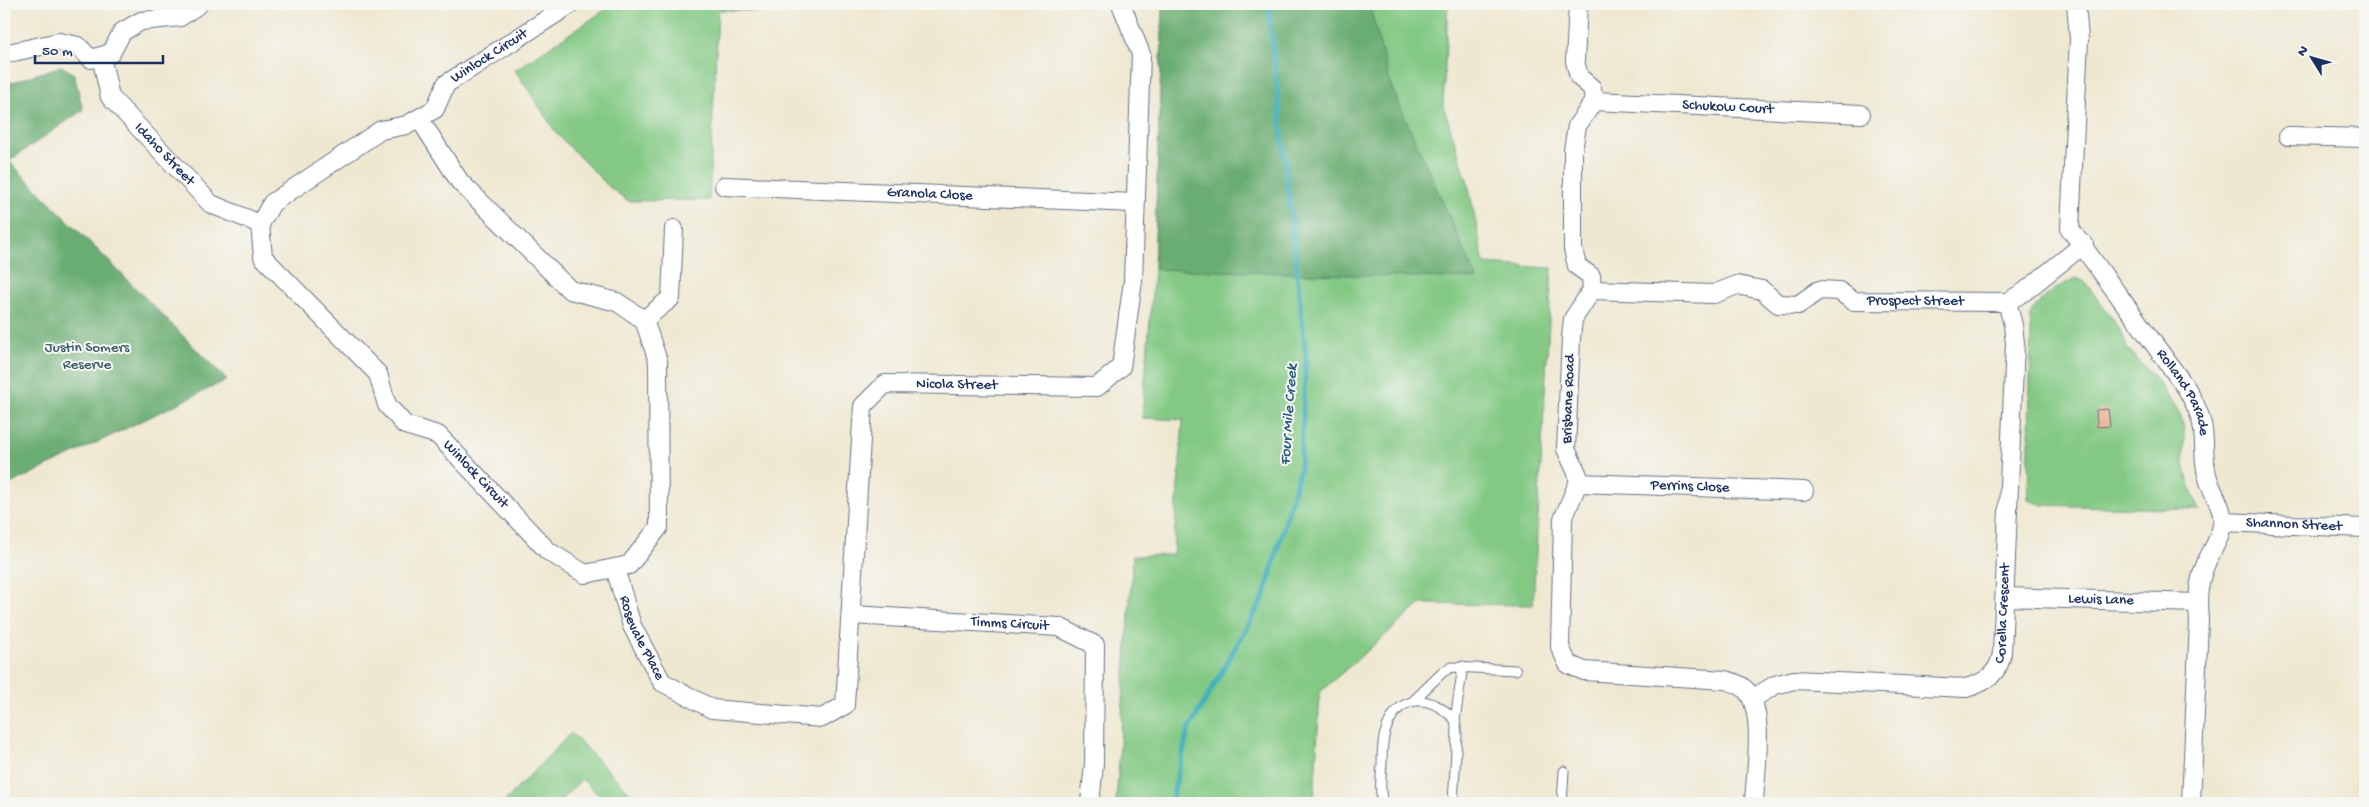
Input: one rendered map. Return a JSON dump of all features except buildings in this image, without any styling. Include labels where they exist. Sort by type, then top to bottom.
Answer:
[{"type":"street","points":[[4,54],[59,42],[78,46],[91,59],[111,53],[122,32],[141,21],[180,17],[199,4]]},
{"type":"street","name":"Winlock Circuit","points":[[571,4],[446,84],[435,109],[407,125],[381,130],[272,202],[260,224],[263,257],[378,374],[387,405],[405,425],[438,435],[548,551],[585,574],[629,565],[659,527],[658,360],[644,320]]},
{"type":"street","name":"Nicola Street","points":[[712,709],[822,718],[845,705],[852,615],[863,406],[885,384],[1098,387],[1122,367],[1133,281],[1141,54],[1121,4]]},
{"type":"street","points":[[1578,4],[1575,61],[1579,78],[1592,88],[1594,101],[1577,126],[1573,150],[1573,249],[1577,266],[1591,276],[1592,290]]},
{"type":"street","name":"Rolland Parade","points":[[2076,4],[2079,39],[2070,228],[2084,244],[2187,389],[2197,407],[2202,425],[2203,452],[2208,478],[2222,512],[2223,522]]},
{"type":"street","name":"Idaho Street","points":[[101,56],[110,97],[211,204],[260,224]]},
{"type":"street","name":"Schukow Court","points":[[1594,101],[1861,114]]},
{"type":"street","points":[[419,118],[460,182],[570,290],[617,302],[644,320],[671,298],[674,229]]},
{"type":"street","points":[[2288,136],[2365,138]]},
{"type":"street","name":"Granola Close","points":[[724,186],[1135,203]]},
{"type":"street","points":[[2007,302],[2024,292],[2084,244]]},
{"type":"street","name":"Prospect Street","points":[[1592,290],[1714,294],[1737,285],[1762,290],[1778,304],[1798,305],[1819,290],[1839,291],[1853,301],[2007,302]]},
{"type":"street","name":"Brisbane Road","points":[[1578,483],[1578,475],[1566,449],[1571,338],[1573,319],[1592,290]]},
{"type":"street","name":"Corella Crescent","points":[[1752,698],[1775,685],[1794,680],[1966,688],[1978,685],[1988,679],[2000,661],[2005,597],[2014,343],[2013,325],[2007,302]]},
{"type":"street","points":[[1578,483],[1563,518],[1559,641],[1561,652],[1568,664],[1574,668],[1592,673],[1725,680],[1738,684],[1752,698],[1757,720],[1754,803]]},
{"type":"street","name":"Perrins Close","points":[[1578,483],[1804,491]]},
{"type":"street","points":[[2191,803],[2199,621],[2197,603],[2200,576],[2219,539],[2223,522]]},
{"type":"street","name":"Shannon Street","points":[[2223,522],[2365,528]]},
{"type":"street","name":"Rosevale Place","points":[[615,568],[632,626],[662,682],[712,709]]},
{"type":"street","name":"Lewis Lane","points":[[2005,597],[2197,603]]},
{"type":"street","name":"Timms Circuit","points":[[852,615],[1059,627],[1095,645],[1094,764],[1090,803]]},
{"type":"lane","points":[[1453,803],[1457,734],[1455,720],[1463,666]]},
{"type":"lane","points":[[1383,803],[1380,780],[1384,735],[1390,720],[1402,707],[1413,700],[1443,672],[1452,667],[1463,666],[1516,670]]},
{"type":"lane","points":[[1413,700],[1435,703],[1455,720]]},
{"type":"lane","points":[[1562,803],[1564,771]]},
{"type":"green space","points":[[614,4],[788,4],[788,12],[718,10],[709,200],[628,201],[608,186],[557,134],[515,70]]},
{"type":"green space","points":[[1163,4],[1448,4],[1443,105],[1468,183],[1484,264],[1552,268],[1533,605],[1421,604],[1320,692],[1314,803],[1116,803],[1133,556],[1173,555],[1183,420],[1142,418],[1154,269]]},
{"type":"green space","points":[[1163,4],[1369,4],[1391,86],[1477,279],[1154,269]]},
{"type":"green space","name":"Justin Somers Reserve","points":[[61,66],[74,74],[83,110],[9,161],[227,380],[4,487],[4,85]]},
{"type":"green space","points":[[2077,278],[2085,282],[2121,331],[2127,348],[2156,380],[2177,409],[2183,422],[2184,464],[2190,487],[2200,510],[2043,505],[2028,500],[2030,315],[2035,307],[2052,292]]},
{"type":"green space","points":[[571,733],[640,803],[606,803],[582,779],[558,803],[503,803]]},
{"type":"waterway","name":"Four Mile Creek","points":[[1171,803],[1188,731],[1264,597],[1300,469],[1306,356],[1268,4]]}]
